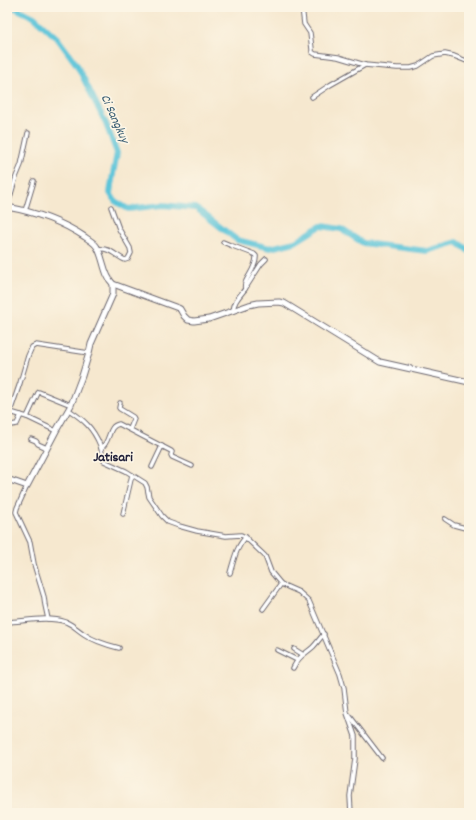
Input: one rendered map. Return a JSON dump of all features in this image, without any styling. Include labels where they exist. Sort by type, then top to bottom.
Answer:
[{"type":"street","points":[[302,7],[304,24],[310,34],[314,53],[338,57],[365,65],[397,68],[420,66],[434,56],[445,54],[469,62]]},
{"type":"street","points":[[312,97],[365,65]]},
{"type":"street","points":[[28,133],[21,165],[7,207],[45,216],[66,225],[95,244],[109,279],[113,284],[178,308],[186,319],[190,321],[200,321],[251,305],[266,302],[282,302],[380,362],[469,382]]},
{"type":"street","points":[[25,211],[34,181]]},
{"type":"street","points":[[98,249],[106,249],[125,260],[128,259],[131,254],[130,248],[119,229],[111,207]]},
{"type":"street","points":[[223,242],[256,256],[254,268],[244,284],[245,289]]},
{"type":"street","points":[[233,311],[236,300],[266,259]]},
{"type":"street","points":[[48,619],[30,542],[16,512],[27,486],[70,408],[82,376],[93,338],[112,294],[113,284]]},
{"type":"street","points":[[56,431],[27,417],[8,412],[20,382],[28,356],[34,345],[89,353]]},
{"type":"street","points":[[27,417],[39,392],[70,408],[88,424],[101,448],[104,461],[145,483],[148,489],[149,497],[166,520],[179,526],[198,531],[226,536],[241,535],[246,537],[265,556],[271,572],[281,584],[299,592],[308,599],[340,674],[348,713],[354,731],[355,759],[350,796],[351,813]]},
{"type":"street","points":[[120,403],[120,409],[134,417],[130,429]]},
{"type":"street","points":[[7,424],[17,424],[21,415]]},
{"type":"street","points":[[101,448],[106,444],[112,429],[116,424],[119,424],[162,446],[172,452],[172,457],[192,466]]},
{"type":"street","points":[[31,439],[47,448]]},
{"type":"street","points":[[152,467],[162,446]]},
{"type":"street","points":[[123,514],[132,475]]},
{"type":"street","points":[[7,479],[27,486]]},
{"type":"street","points":[[445,519],[454,525],[469,529]]},
{"type":"street","points":[[230,573],[240,543],[246,537]]},
{"type":"street","points":[[263,609],[281,584]]},
{"type":"street","points":[[7,622],[48,619],[58,620],[76,627],[85,635],[95,640],[119,648]]},
{"type":"street","points":[[293,668],[302,654],[314,646],[324,634]]},
{"type":"street","points":[[294,649],[302,654]]},
{"type":"street","points":[[277,650],[297,660]]},
{"type":"street","points":[[348,713],[382,758]]},
{"type":"waterway","name":"Ci Sangkuy","points":[[13,7],[34,17],[58,39],[77,65],[106,124],[117,153],[110,193],[115,201],[128,209],[162,205],[196,208],[237,240],[270,248],[295,242],[321,226],[341,229],[363,243],[427,251],[457,242],[469,251]]},
{"type":"district","name":"Jatisari","points":[[113,458]]}]
